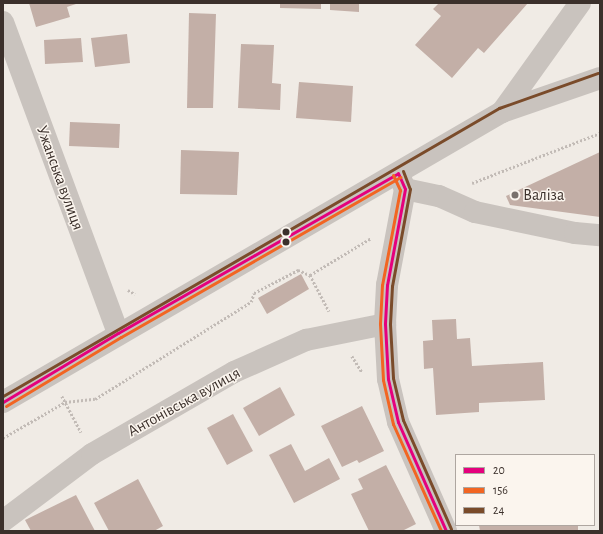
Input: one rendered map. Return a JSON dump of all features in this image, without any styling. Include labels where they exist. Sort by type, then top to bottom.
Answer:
[{"type":"street","points":[[502,112],[580,3]]},
{"type":"street","name":"Ужанська вулиця","points":[[3,22],[118,333]]},
{"type":"street","points":[[3,402],[118,333],[401,181],[502,112],[600,78]]},
{"type":"street","points":[[401,181],[475,212],[575,233],[600,235]]},
{"type":"street","points":[[401,181],[390,257],[385,324],[388,379],[398,422],[446,531]]},
{"type":"street","name":"Антонівська вулиця","points":[[3,521],[92,454],[234,372],[306,340],[385,324]]},
{"type":"path","points":[[3,438],[65,402],[95,399],[250,302],[254,293],[298,270],[310,275],[357,246]]},
{"type":"path","points":[[50,374],[92,454]]},
{"type":"building","points":[[29,3],[79,3],[67,7],[70,17],[36,27]]},
{"type":"building","points":[[280,3],[321,3],[321,9],[280,8]]},
{"type":"building","points":[[330,3],[359,3],[359,12],[330,10]]},
{"type":"building","points":[[439,3],[528,3],[484,53],[478,48],[452,78],[415,45],[441,16],[433,9]]},
{"type":"building","points":[[189,13],[216,14],[213,108],[187,108]]},
{"type":"building","points":[[127,34],[130,63],[95,67],[91,38]]},
{"type":"building","points":[[81,38],[83,62],[45,64],[44,40]]},
{"type":"building","points":[[241,44],[274,45],[272,83],[281,84],[280,110],[238,108]]},
{"type":"building","points":[[299,82],[353,86],[351,122],[296,118]]},
{"type":"building","points":[[70,122],[120,124],[119,148],[69,146]]},
{"type":"building","points":[[181,150],[239,152],[237,195],[180,194]]},
{"type":"building","points":[[600,152],[600,217],[510,205],[506,196]]},
{"type":"building","points":[[301,274],[309,289],[267,314],[258,298]]},
{"type":"building","points":[[456,319],[457,339],[470,338],[472,366],[543,362],[545,400],[479,403],[479,412],[436,415],[433,368],[424,369],[423,341],[433,340],[432,320]]},
{"type":"building","points":[[280,387],[295,415],[259,436],[243,408]]},
{"type":"building","points":[[362,406],[384,451],[359,463],[357,460],[342,467],[321,426]]},
{"type":"building","points":[[233,414],[253,451],[227,465],[207,428]]},
{"type":"building","points":[[291,444],[305,471],[329,458],[340,479],[294,503],[269,455]]},
{"type":"building","points":[[386,465],[416,524],[402,531],[369,531],[351,494],[363,489],[358,479]]},
{"type":"building","points":[[138,479],[163,526],[154,531],[109,531],[94,503]]},
{"type":"building","points":[[76,495],[95,531],[31,531],[25,520]]},
{"type":"building","points":[[479,526],[578,526],[578,531],[480,531]]},
{"type":"transit line","name":"24","points":[[3,396],[499,108],[598,73]]},
{"type":"transit line","name":"24","points":[[403,171],[410,189],[392,286],[390,324],[393,378],[403,420],[451,529]]},
{"type":"transit line","name":"20","points":[[398,173],[405,189],[387,285],[385,324],[388,379],[398,422],[446,531]]},
{"type":"transit line","name":"20","points":[[3,402],[118,333],[398,173]]},
{"type":"transit line","name":"156","points":[[393,175],[400,190],[382,285],[380,324],[383,380],[393,424],[441,531]]},
{"type":"transit line","name":"156","points":[[6,406],[121,337],[400,177]]},
{"type":"place","name":"Валіза","points":[[515,195]]}]
